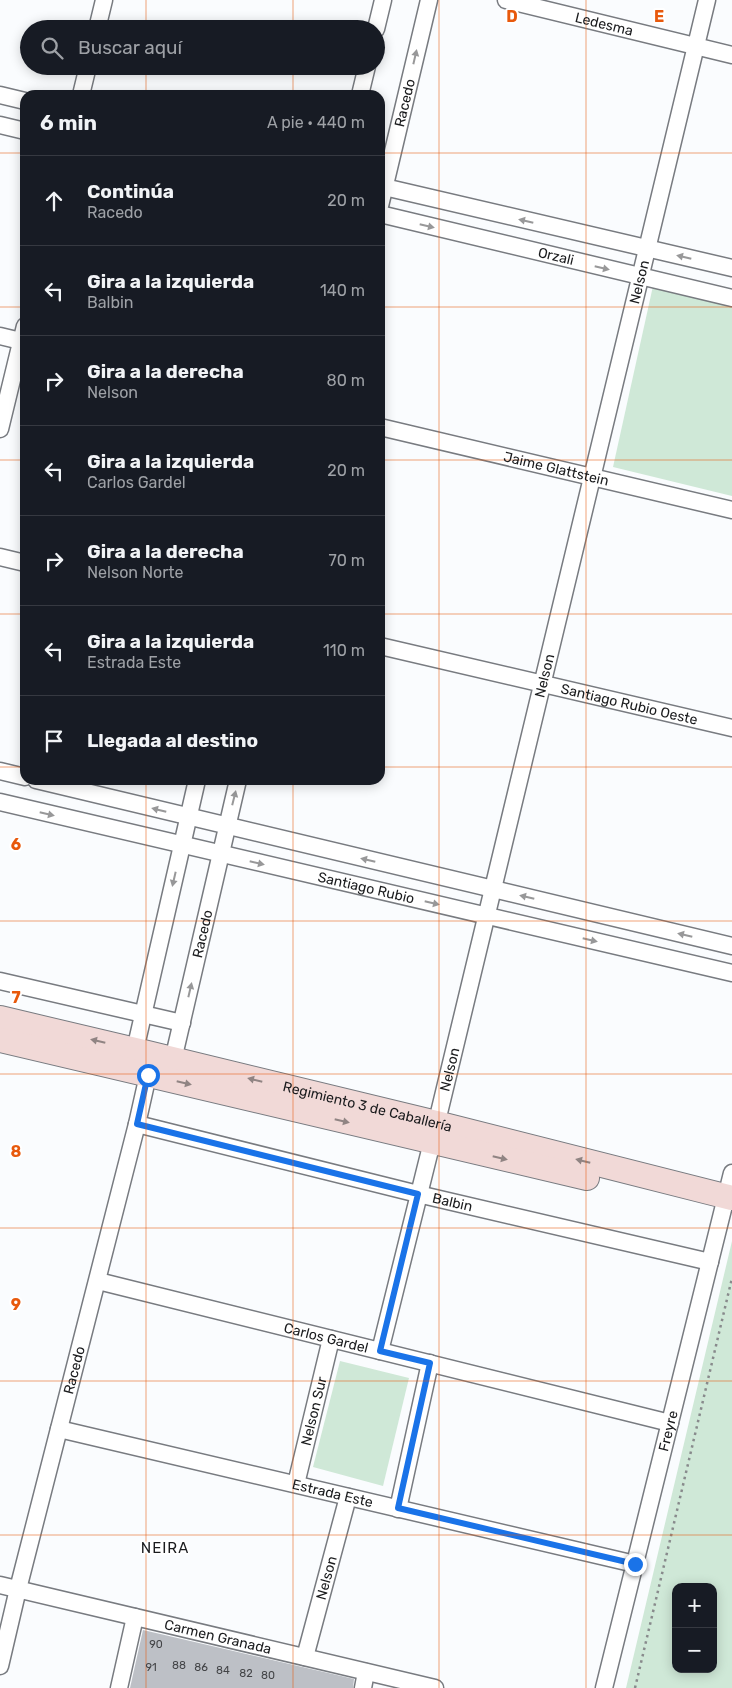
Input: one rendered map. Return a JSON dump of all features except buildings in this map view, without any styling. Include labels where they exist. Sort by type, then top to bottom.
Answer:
[{"type":"street","points":[[99,20],[104,0]]},
{"type":"street","points":[[378,20],[383,0]]},
{"type":"street","name":"Racedo","points":[[385,175],[429,0]]},
{"type":"street","name":"Ledesma","points":[[506,0],[732,55]]},
{"type":"street","name":"Nelson","points":[[380,1351],[707,0]]},
{"type":"street","points":[[82,90],[86,75]]},
{"type":"street","points":[[361,90],[365,75]]},
{"type":"street","points":[[0,95],[20,101]]},
{"type":"street","points":[[0,125],[20,130]]},
{"type":"street","name":"Orzali","points":[[385,188],[732,268]]},
{"type":"street","name":"Orzali","points":[[385,215],[732,298]]},
{"type":"street","points":[[0,336],[20,336]]},
{"type":"street","points":[[0,430],[20,352]]},
{"type":"street","name":"Jaime Glattstein","points":[[385,428],[732,510]]},
{"type":"street","points":[[0,557],[20,562]]},
{"type":"street","name":"Santiago Rubio Oeste","points":[[385,647],[732,728]]},
{"type":"street","points":[[0,771],[20,776]]},
{"type":"street","name":"Santiago Rubio","points":[[57,785],[732,946]]},
{"type":"street","points":[[173,1060],[148,1075],[135,1050],[196,785]]},
{"type":"street","name":"Racedo","points":[[173,1060],[237,785]]},
{"type":"street","name":"Santiago Rubio","points":[[0,802],[732,973]]},
{"type":"street","points":[[0,981],[182,1023]]},
{"type":"street","name":"Regimiento 3 de Caballería","points":[[0,1018],[173,1060],[434,1133],[728,1204]]},
{"type":"street","name":"Regimiento 3 de Caballería","points":[[0,1040],[148,1075],[434,1133]]},
{"type":"street","name":"Racedo","points":[[0,1666],[98,1281],[148,1075]]},
{"type":"street","name":"Balbin","points":[[137,1124],[418,1194],[710,1262]]},
{"type":"street","name":"Freyre","points":[[604,1688],[710,1262],[728,1204],[732,1173]]},
{"type":"street","name":"Carlos Gardel","points":[[98,1281],[670,1423]]},
{"type":"street","name":"Nelson Sur","points":[[296,1484],[330,1339]]},
{"type":"street","points":[[398,1508],[430,1363]]},
{"type":"street","name":"Estrada Este","points":[[59,1429],[635,1564]]},
{"type":"street","name":"Nelson","points":[[305,1657],[348,1497]]},
{"type":"street","name":"Carmen Granada","points":[[0,1585],[435,1688]]},
{"type":"street","points":[[119,1688],[135,1617]]},
{"type":"street","points":[[363,1688],[366,1672]]},
{"type":"path","points":[[635,1688],[732,1278]]},
{"type":"green space","points":[[653,286],[732,304],[732,496],[613,467]]},
{"type":"green space","points":[[732,1241],[732,1688],[626,1688]]},
{"type":"green space","points":[[340,1361],[409,1378],[383,1486],[313,1467]]},
{"type":"district","name":"NEIRA","points":[[165,1548]]},
{"type":"route","points":[[148,1075],[137,1124],[418,1194],[380,1351],[430,1363],[398,1508],[635,1564]]}]
